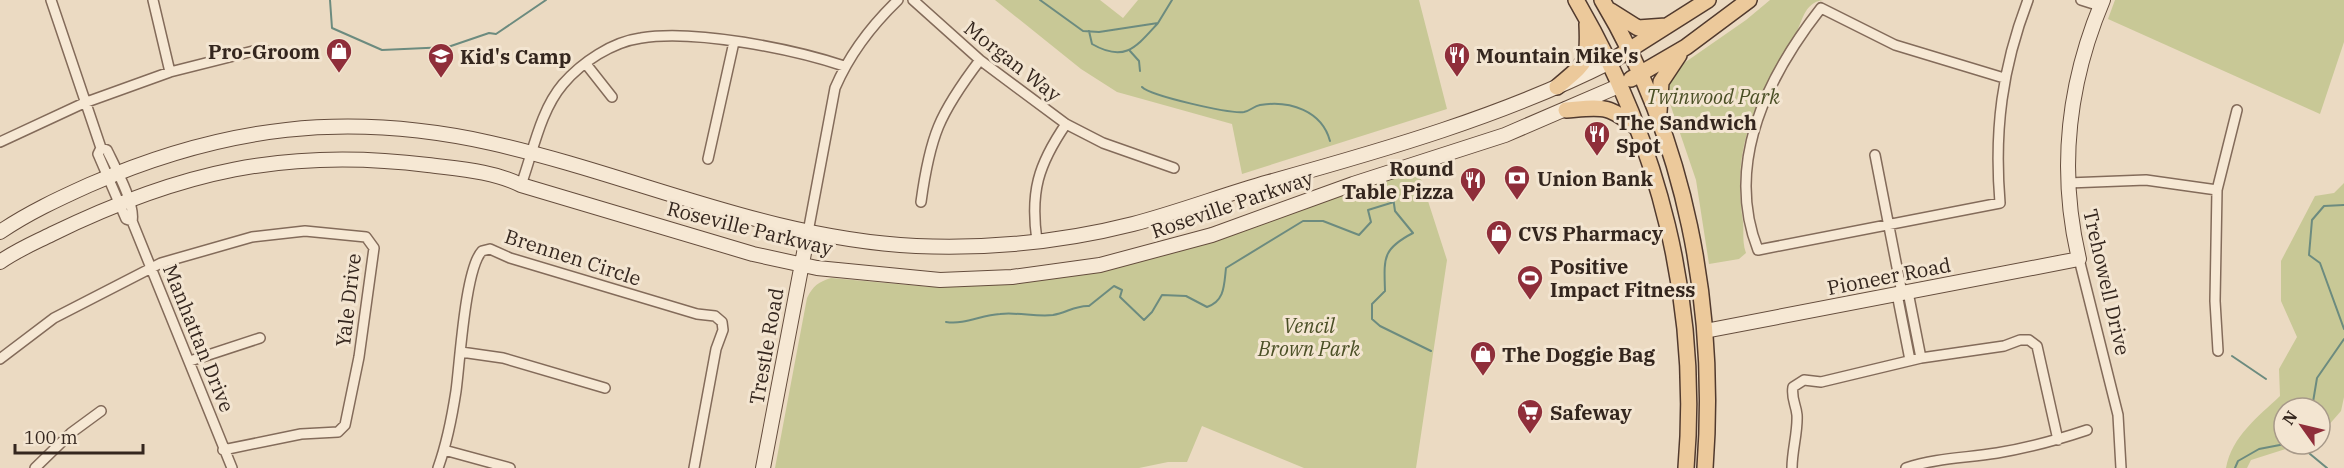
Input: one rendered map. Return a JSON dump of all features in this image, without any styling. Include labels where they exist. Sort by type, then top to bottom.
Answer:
[{"type":"main road","points":[[1576,0],[1621,85],[1639,130],[1670,233],[1687,336],[1689,397],[1686,468]]},
{"type":"main road","name":"Roseville Parkway","points":[[0,232],[34,211],[209,143],[315,126],[423,132],[495,144],[760,222],[808,232],[915,246],[991,246],[1037,241],[1126,226],[1176,212],[1353,159],[1557,87],[1630,51],[1708,0]]},
{"type":"main road","name":"Roseville Parkway","points":[[0,262],[25,245],[123,200],[207,175],[263,164],[316,159],[403,162],[503,176],[521,185],[753,254],[831,271],[967,281],[1043,274],[1100,265],[1164,250],[1353,184],[1505,135],[1566,110],[1640,75],[1686,46],[1749,0]]},
{"type":"main road","name":"Trehowell Drive","points":[[2079,259],[2068,183],[2068,138],[2080,62],[2102,3]]},
{"type":"main road","points":[[1605,4],[1638,28],[1672,25]]},
{"type":"main road","points":[[1605,4],[1630,51],[1659,118],[1687,211],[1706,331],[1708,398],[1705,468]]},
{"type":"main road","points":[[1557,87],[1584,64],[1588,50],[1587,18]]},
{"type":"main road","points":[[1659,118],[1661,82],[1686,46]]},
{"type":"main road","points":[[1566,110],[1604,107],[1618,114],[1639,130]]},
{"type":"main road","name":"Trestle Road","points":[[763,468],[808,232]]},
{"type":"main road","name":"Pioneer Road","points":[[1706,331],[2079,259]]},
{"type":"main road","points":[[1687,336],[1694,341],[1697,349],[1708,398]]},
{"type":"street","name":"Manhattan Drive","points":[[51,0],[84,103],[101,148],[107,150],[123,200],[126,219],[132,220],[232,468]]},
{"type":"street","points":[[153,0],[171,72]]},
{"type":"street","points":[[808,232],[831,108],[844,66],[860,41],[898,0]]},
{"type":"street","name":"Morgan Way","points":[[913,0],[980,60],[1066,124],[1103,143],[1174,168]]},
{"type":"street","points":[[2004,78],[1895,45],[1821,8],[1764,99],[1749,140],[1744,182],[1749,229],[1758,250],[2000,203],[1998,123],[2004,78],[2028,0]]},
{"type":"street","points":[[2081,0],[2102,3]]},
{"type":"street","points":[[521,185],[551,102],[563,84],[586,64],[619,44],[640,38],[665,36],[734,42],[796,52],[844,66]]},
{"type":"street","points":[[708,159],[734,42]]},
{"type":"street","points":[[0,142],[84,103],[171,72],[257,50],[284,54]]},
{"type":"street","points":[[921,202],[927,158],[936,129],[954,94],[980,60]]},
{"type":"street","points":[[586,64],[612,97]]},
{"type":"street","points":[[2218,351],[2215,301],[2217,190],[2237,110]]},
{"type":"street","points":[[1037,241],[1034,216],[1038,175],[1047,153],[1066,124]]},
{"type":"street","points":[[1875,155],[1902,293],[1910,360]]},
{"type":"street","points":[[2068,183],[2146,180],[2217,190]]},
{"type":"street","name":"Yale Drive","points":[[152,267],[252,237],[304,231],[366,237],[372,242],[374,248],[359,357],[345,425],[338,432],[301,434],[223,450]]},
{"type":"street","name":"Brennen Circle","points":[[438,468],[444,450],[474,264],[482,251],[490,249],[510,258],[664,304],[715,316],[722,322],[723,330],[716,349],[694,468]]},
{"type":"street","name":"Trehowell Drive","points":[[2079,259],[2118,415],[2121,468]]},
{"type":"street","points":[[0,359],[54,318],[152,267]]},
{"type":"street","points":[[1902,293],[1921,358]]},
{"type":"street","points":[[190,361],[260,338]]},
{"type":"street","points":[[1792,468],[1797,414],[1791,399],[1793,387],[1804,380],[1821,382],[1910,360],[2029,340],[2037,346],[2058,440]]},
{"type":"street","points":[[461,352],[503,358],[605,388]]},
{"type":"street","points":[[35,468],[71,433],[101,411]]},
{"type":"street","points":[[1906,468],[1944,458],[1994,453],[2058,440],[2087,430]]},
{"type":"street","points":[[444,450],[510,468]]},
{"type":"green space","points":[[995,0],[1100,0],[1123,18],[1138,0],[1419,0],[1447,109],[1242,174],[1232,124],[1117,92],[1081,69]]},
{"type":"green space","name":"Twinwood Park","points":[[1770,0],[1823,0],[1811,5],[1804,14],[1794,37],[1768,82],[1750,125],[1744,147],[1740,195],[1746,253],[1739,259],[1709,264],[1696,180],[1666,92],[1667,80],[1674,70],[1746,20]]},
{"type":"green space","points":[[2115,0],[2344,0],[2344,42],[2320,114],[2108,19]]},
{"type":"green space","name":"Vencil Brown Park","points":[[1418,170],[1447,260],[1416,468],[1304,468],[1202,426],[1187,462],[1168,462],[1139,468],[775,468],[807,298],[814,287],[823,281],[831,278],[931,287],[1062,274],[1197,242]]},
{"type":"green space","points":[[2344,183],[2344,397],[2341,411],[2332,421],[2332,396],[2280,396],[2279,369],[2297,337],[2281,301],[2281,261],[2315,196],[2334,193]]},
{"type":"green space","points":[[2272,404],[2272,453],[2251,460],[2247,468],[2226,468],[2234,446]]},
{"type":"waterway","points":[[330,0],[332,28],[382,50],[448,47],[489,33],[496,34],[546,0]]},
{"type":"waterway","points":[[1040,0],[1083,31],[1099,32],[1158,23],[1172,0]]},
{"type":"waterway","points":[[1089,31],[1092,44],[1103,50],[1122,52],[1136,45],[1158,23]]},
{"type":"waterway","points":[[1130,51],[1139,61],[1140,71]]},
{"type":"waterway","points":[[1142,87],[1175,99],[1236,112],[1271,104],[1293,106],[1312,115],[1320,122],[1330,141]]},
{"type":"waterway","points":[[1393,197],[1395,211],[1413,233],[1395,244],[1387,256],[1385,291],[1372,304],[1372,319],[1380,326],[1431,351]]},
{"type":"waterway","points":[[946,322],[960,322],[1000,314],[1058,314],[1089,306],[1114,286],[1122,290],[1120,297],[1144,320],[1152,312],[1162,295],[1186,296],[1207,307],[1220,297],[1226,268],[1303,221],[1323,221],[1359,235],[1371,222],[1368,210],[1394,202]]},
{"type":"waterway","points":[[2344,205],[2324,206],[2312,220],[2309,255],[2320,263],[2344,329]]},
{"type":"waterway","points":[[2314,396],[2317,378],[2344,339]]},
{"type":"waterway","points":[[2232,356],[2266,379]]},
{"type":"waterway","points":[[2235,468],[2238,461],[2259,449],[2272,446]]},
{"type":"waterway","points":[[2312,456],[2327,468]]},
{"type":"place","name":"Pro-Groom","points":[[339,74]]},
{"type":"place","name":"Mountain Mike's","points":[[1457,78]]},
{"type":"place","name":"Kid's Camp","points":[[441,79]]},
{"type":"place","name":"The Sandwich Spot","points":[[1597,157]]},
{"type":"place","name":"Union Bank","points":[[1517,201]]},
{"type":"place","name":"Round Table Pizza","points":[[1473,203]]},
{"type":"place","name":"CVS Pharmacy","points":[[1499,256]]},
{"type":"place","name":"Positive Impact Fitness","points":[[1530,301]]},
{"type":"place","name":"The Doggie Bag","points":[[1483,377]]},
{"type":"place","name":"Safeway","points":[[1530,435]]}]
